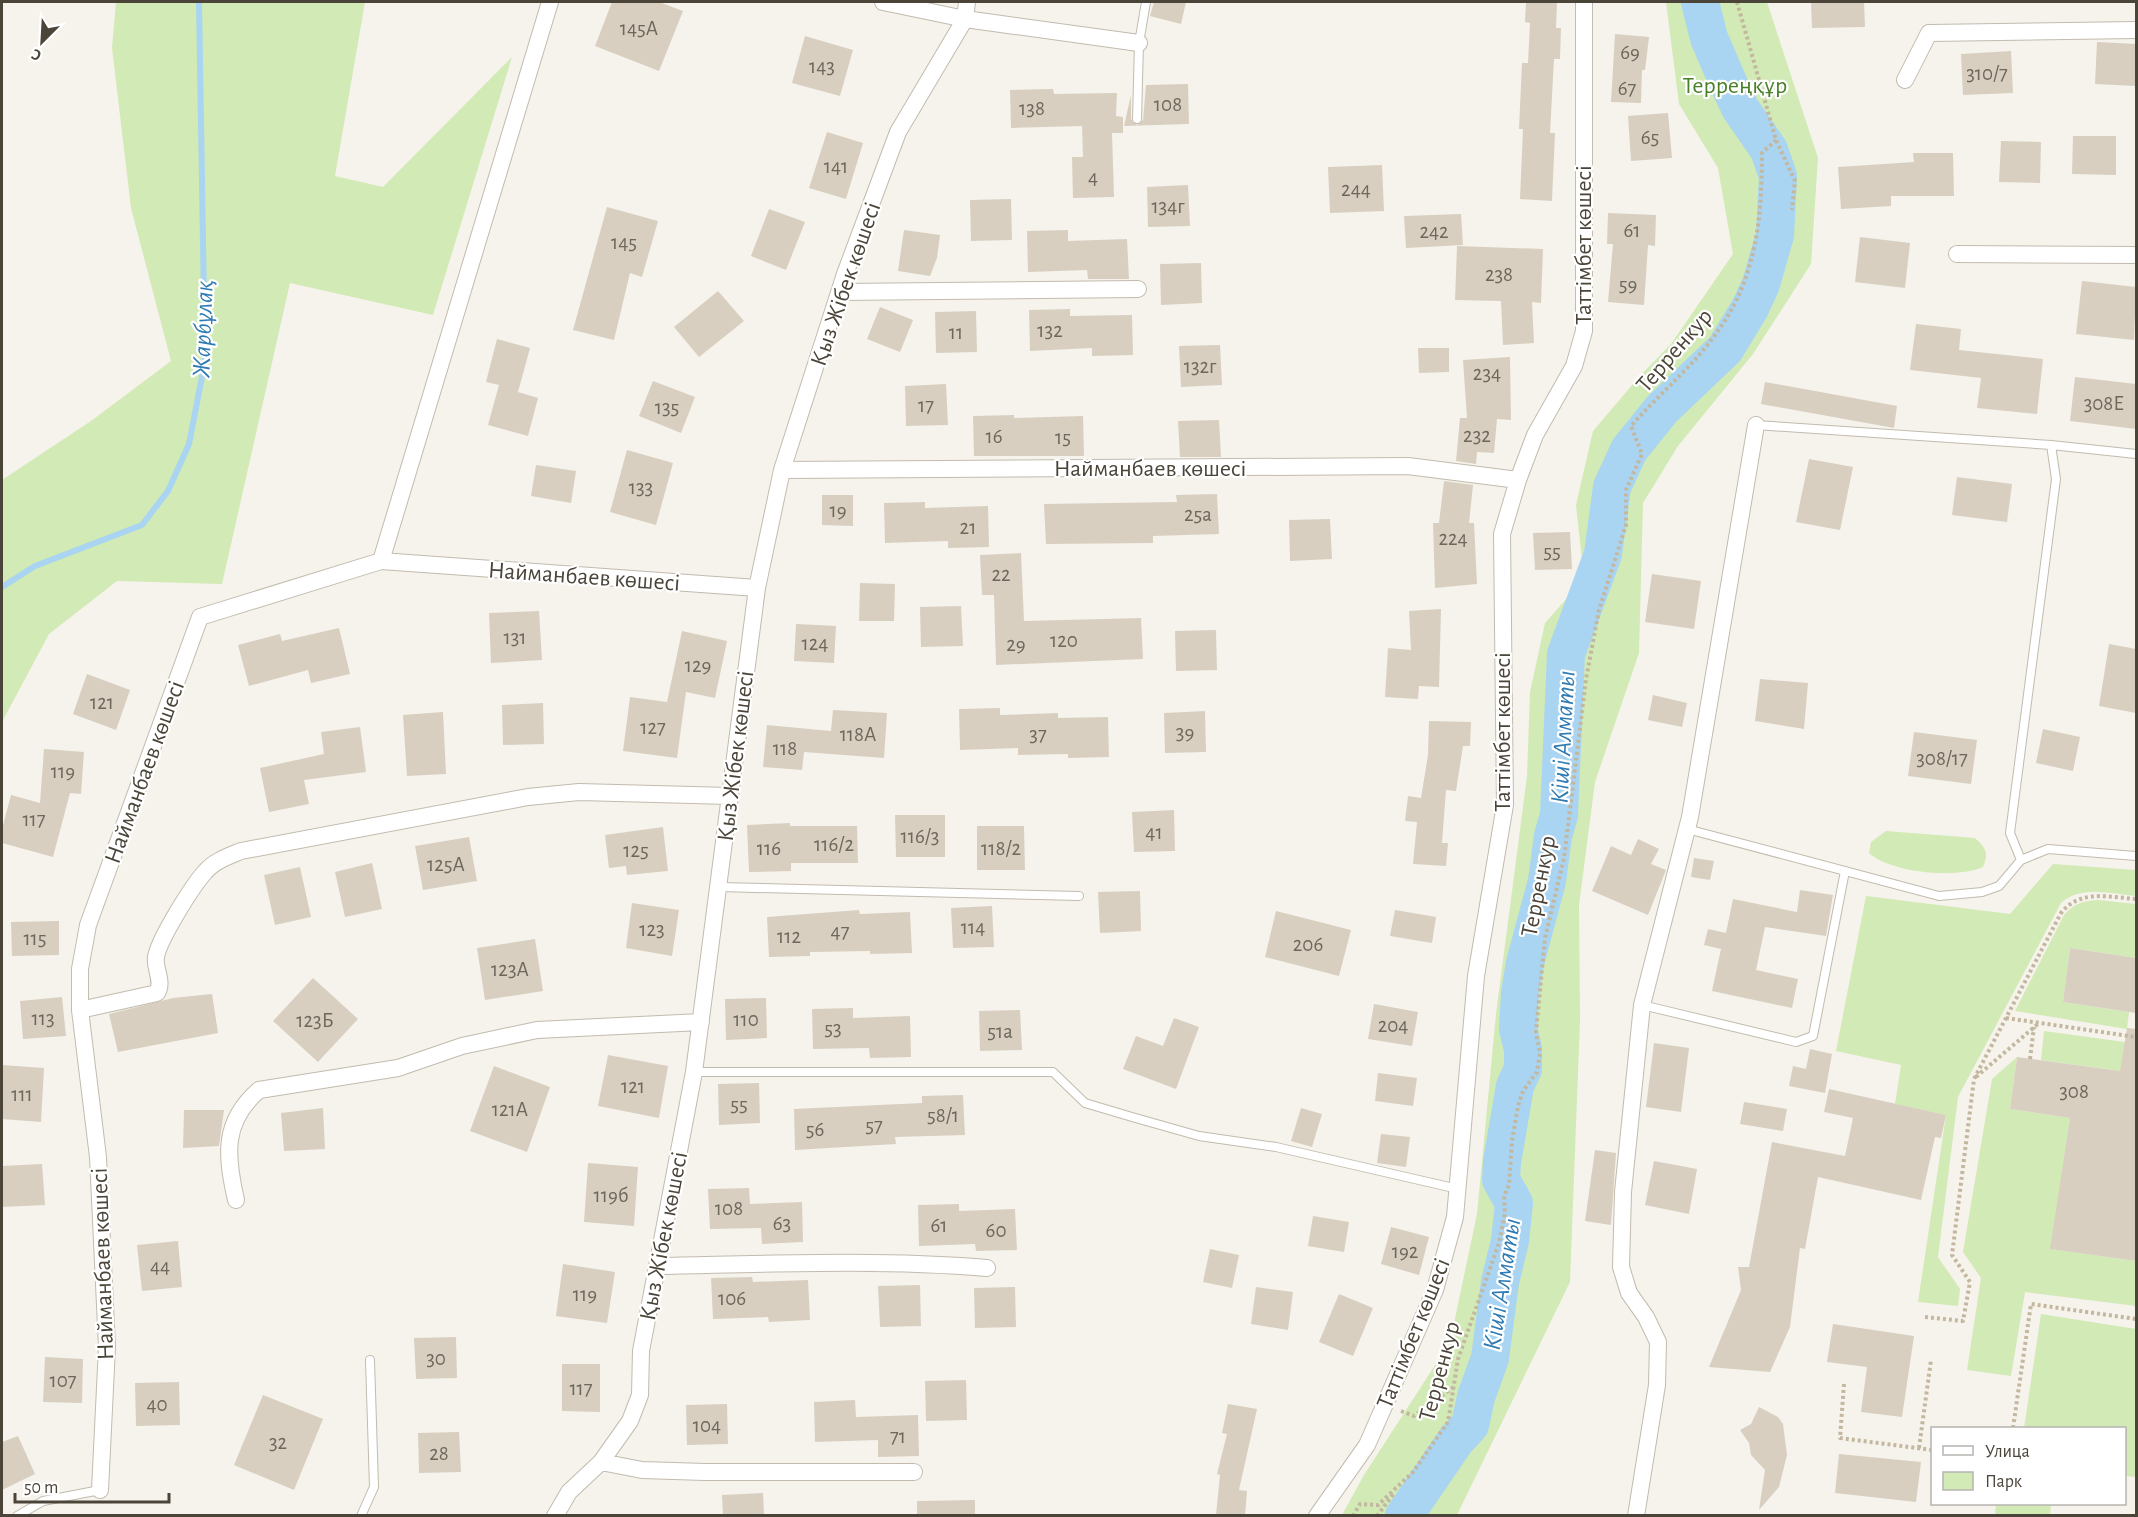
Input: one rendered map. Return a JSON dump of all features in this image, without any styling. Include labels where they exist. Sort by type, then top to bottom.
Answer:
[{"type":"street","points":[[381,561],[550,2]]},
{"type":"street","points":[[883,2],[965,19],[1139,43]]},
{"type":"street","name":"Қыз Жібек көшесі","points":[[555,1515],[569,1492],[601,1462],[630,1421],[640,1395],[641,1351],[694,1072],[757,588],[782,470],[840,292],[898,132],[965,19],[967,2]]},
{"type":"street","name":"Таттімбет көшесі","points":[[1317,1515],[1367,1445],[1435,1290],[1455,1217],[1476,976],[1505,805],[1502,534],[1518,480],[1535,435],[1574,366],[1584,331],[1584,2]]},
{"type":"street","points":[[1905,80],[1929,33],[2136,30]]},
{"type":"street","points":[[1957,254],[2136,255]]},
{"type":"street","points":[[840,292],[1138,289]]},
{"type":"street","points":[[1636,1515],[1657,1385],[1658,1363],[1658,1342],[1646,1317],[1629,1293],[1621,1267],[1623,1192],[1642,1005],[1687,829],[1756,425]]},
{"type":"street","name":"Найманбаев көшесі","points":[[782,470],[1408,466],[1518,480]]},
{"type":"street","name":"Найманбаев көшесі","points":[[100,1490],[107,1347],[98,1157],[80,1010],[80,969],[88,925],[200,617],[381,561],[757,588]]},
{"type":"street","points":[[80,1010],[158,993],[161,987],[156,959],[169,929],[206,870],[241,850],[528,797],[579,792],[730,796]]},
{"type":"street","points":[[236,1200],[228,1148],[233,1125],[243,1106],[260,1090],[398,1068],[462,1046],[537,1030],[701,1022]]},
{"type":"street","points":[[657,1266],[838,1262],[930,1263],[987,1268]]},
{"type":"street","points":[[601,1462],[642,1470],[914,1472]]},
{"type":"lane","points":[[1137,119],[1139,43],[1146,2]]},
{"type":"lane","points":[[1756,425],[2051,445],[2136,454]]},
{"type":"lane","points":[[2021,860],[2010,833],[2056,478],[2051,445]]},
{"type":"lane","points":[[1687,829],[1939,896],[1982,892],[1999,886],[2021,860],[2048,849],[2136,856]]},
{"type":"lane","points":[[1642,1005],[1796,1042],[1813,1036],[1845,871]]},
{"type":"lane","points":[[719,887],[1079,896]]},
{"type":"lane","points":[[694,1072],[1053,1072],[1085,1103],[1132,1117],[1199,1136],[1276,1146],[1458,1189]]},
{"type":"lane","points":[[361,1515],[374,1486],[370,1360]]},
{"type":"lane","points":[[17,1515],[43,1501],[100,1490]]},
{"type":"path","points":[[1737,2],[1776,140],[1795,181],[1792,210]]},
{"type":"path","name":"Терренкур","points":[[1353,1515],[1360,1504],[1378,1505],[1402,1483],[1413,1472],[1448,1422],[1458,1359],[1467,1328],[1499,1243],[1505,1213],[1504,1196],[1509,1185],[1512,1141],[1518,1106],[1523,1091],[1537,1072],[1536,1032],[1545,938],[1564,858],[1591,651],[1599,610],[1626,525],[1626,490],[1642,454],[1631,426],[1719,330],[1739,293],[1750,269],[1761,215],[1762,153],[1776,140]]},
{"type":"path","points":[[1925,1317],[1963,1321],[1970,1282],[1952,1255],[1974,1079],[2068,904],[2091,895],[2136,899]]},
{"type":"path","points":[[2006,1018],[2136,1037]]},
{"type":"path","points":[[1974,1079],[2039,1023]]},
{"type":"path","points":[[2030,1059],[2034,1027]]},
{"type":"path","points":[[2013,1427],[2031,1304],[2136,1319]]},
{"type":"path","points":[[1919,1448],[1931,1360]]},
{"type":"path","points":[[1844,1384],[1840,1438],[1931,1450]]},
{"type":"path","points":[[1385,1406],[1414,1416],[1455,1385]]},
{"type":"path","points":[[1377,1515],[1402,1483]]},
{"type":"green space","points":[[116,2],[365,2],[335,176],[383,187],[512,57],[433,315],[290,283],[222,584],[117,581],[49,634],[2,722],[2,480],[91,421],[171,361],[131,208],[112,48]]},
{"type":"green space","name":"Терреңқұр","points":[[1666,2],[1767,2],[1818,158],[1811,264],[1753,354],[1678,446],[1643,503],[1639,653],[1595,782],[1579,905],[1580,1020],[1570,1282],[1457,1515],[1342,1515],[1364,1475],[1450,1342],[1477,1214],[1496,1014],[1527,776],[1530,692],[1545,623],[1584,579],[1576,505],[1593,431],[1671,344],[1733,254],[1718,168],[1679,104]]},
{"type":"green space","points":[[1886,831],[1975,838],[1985,851],[1985,862],[1983,867],[1957,873],[1924,872],[1892,865],[1869,853],[1871,842]]},
{"type":"green space","points":[[2053,864],[2136,870],[2136,896],[2087,892],[2069,897],[2061,903],[1958,1097],[1938,1257],[1960,1289],[1958,1306],[1918,1302],[1946,1115],[1895,1104],[1901,1065],[1836,1051],[1866,896],[2010,914]]},
{"type":"green space","points":[[2098,900],[2136,904],[2136,958],[2070,948],[2063,1002],[2129,1012],[2127,1029],[2015,1011],[2064,915],[2080,903]]},
{"type":"green space","points":[[2044,1031],[2125,1042],[2120,1071],[2041,1060]]},
{"type":"green space","points":[[2017,1057],[2010,1109],[2070,1118],[2051,1249],[2136,1261],[2136,1306],[2025,1292],[2011,1376],[1967,1370],[1981,1278],[1963,1252],[1992,1079]]},
{"type":"green space","points":[[2041,1314],[2136,1329],[2136,1477],[2126,1476],[2126,1427],[2024,1427]]},
{"type":"green space","points":[[1996,1505],[2051,1505],[2050,1515],[1995,1515]]},
{"type":"building","points":[[612,2],[659,2],[683,11],[659,71],[595,46]]},
{"type":"building","points":[[1154,2],[1186,2],[1181,24],[1150,16]]},
{"type":"building","points":[[1526,2],[1557,2],[1556,28],[1561,28],[1560,59],[1554,59],[1550,133],[1555,133],[1552,201],[1520,199],[1523,129],[1519,129],[1522,63],[1528,63],[1530,23],[1525,22]]},
{"type":"building","points":[[1811,2],[1864,2],[1865,27],[1812,28]]},
{"type":"building","points":[[1615,34],[1649,37],[1645,70],[1642,70],[1641,103],[1611,102]]},
{"type":"building","points":[[805,36],[853,50],[840,96],[792,83]]},
{"type":"building","points":[[2097,42],[2136,44],[2136,86],[2095,84]]},
{"type":"building","points":[[2011,51],[2013,93],[1963,95],[1961,54]]},
{"type":"building","points":[[1188,84],[1189,124],[1124,126],[1131,95],[1131,119],[1137,125],[1143,120],[1146,85]]},
{"type":"building","points":[[1053,89],[1054,94],[1117,93],[1116,116],[1123,117],[1123,133],[1112,133],[1114,197],[1073,198],[1072,157],[1083,157],[1082,126],[1011,128],[1010,90]]},
{"type":"building","points":[[1668,113],[1672,158],[1631,161],[1628,116]]},
{"type":"building","points":[[827,132],[863,143],[846,199],[809,188]]},
{"type":"building","points":[[2073,136],[2116,136],[2116,175],[2072,174]]},
{"type":"building","points":[[2001,141],[2041,142],[2040,183],[1999,182]]},
{"type":"building","points":[[1913,153],[1953,153],[1954,196],[1891,196],[1891,206],[1841,209],[1838,167],[1914,162]]},
{"type":"building","points":[[1382,165],[1384,211],[1330,213],[1328,167]]},
{"type":"building","points":[[1188,185],[1190,226],[1148,227],[1147,187]]},
{"type":"building","points":[[1011,199],[1012,240],[971,241],[970,200]]},
{"type":"building","points":[[607,207],[658,221],[642,277],[630,273],[614,340],[573,330]]},
{"type":"building","points":[[769,209],[805,222],[786,270],[751,256]]},
{"type":"building","points":[[1608,213],[1656,215],[1655,246],[1648,245],[1644,305],[1608,302],[1613,244],[1607,244]]},
{"type":"building","points":[[1461,214],[1463,245],[1406,248],[1404,216]]},
{"type":"building","points":[[904,230],[940,235],[937,258],[930,276],[898,271]]},
{"type":"building","points":[[1068,230],[1068,241],[1127,239],[1129,279],[1088,279],[1087,270],[1028,272],[1027,231]]},
{"type":"building","points":[[1860,237],[1910,243],[1905,288],[1855,282]]},
{"type":"building","points":[[1457,246],[1543,249],[1541,303],[1532,302],[1534,343],[1503,345],[1501,301],[1455,300]]},
{"type":"building","points":[[1201,263],[1202,303],[1161,305],[1160,264]]},
{"type":"building","points":[[2082,281],[2136,287],[2134,340],[2076,334]]},
{"type":"building","points":[[718,291],[744,321],[699,357],[674,327]]},
{"type":"building","points":[[880,307],[913,320],[900,352],[867,339]]},
{"type":"building","points":[[1070,309],[1070,316],[1132,315],[1133,355],[1092,356],[1092,348],[1030,351],[1029,310]]},
{"type":"building","points":[[976,311],[977,352],[936,353],[935,312]]},
{"type":"building","points":[[1916,324],[1961,329],[1959,350],[2043,359],[2037,414],[1977,408],[1981,378],[1910,370]]},
{"type":"building","points":[[497,339],[530,348],[518,392],[538,398],[528,436],[488,425],[499,385],[486,382]]},
{"type":"building","points":[[1220,345],[1222,385],[1181,387],[1179,346]]},
{"type":"building","points":[[1418,348],[1449,348],[1449,372],[1419,373]]},
{"type":"building","points":[[1510,357],[1511,420],[1497,419],[1494,453],[1477,452],[1476,464],[1456,461],[1460,418],[1467,418],[1463,360]]},
{"type":"building","points":[[2075,377],[2136,384],[2136,429],[2070,421]]},
{"type":"building","points":[[653,381],[695,397],[681,433],[639,416]]},
{"type":"building","points":[[1765,382],[1897,406],[1894,428],[1761,404]]},
{"type":"building","points":[[946,384],[948,425],[906,426],[905,386]]},
{"type":"building","points":[[1014,415],[1014,418],[1083,416],[1084,456],[974,456],[973,416]]},
{"type":"building","points":[[1219,420],[1221,457],[1180,457],[1178,421]]},
{"type":"building","points":[[627,450],[673,463],[656,525],[610,512]]},
{"type":"building","points":[[1809,459],[1853,467],[1840,530],[1796,522]]},
{"type":"building","points":[[536,465],[576,471],[571,503],[531,496]]},
{"type":"building","points":[[1957,477],[2012,484],[2007,522],[1952,515]]},
{"type":"building","points":[[1444,481],[1473,485],[1469,523],[1474,523],[1477,584],[1435,588],[1433,523],[1439,523]]},
{"type":"building","points":[[1217,494],[1219,534],[1153,536],[1153,543],[1046,544],[1044,504],[1177,502],[1176,495]]},
{"type":"building","points":[[822,495],[853,495],[853,526],[822,525]]},
{"type":"building","points":[[925,502],[925,508],[988,506],[989,547],[948,548],[948,541],[885,543],[884,503]]},
{"type":"building","points":[[1330,519],[1332,559],[1290,561],[1289,520]]},
{"type":"building","points":[[1570,532],[1572,569],[1535,570],[1533,533]]},
{"type":"building","points":[[1021,553],[1024,621],[1141,618],[1143,659],[996,665],[994,595],[982,595],[980,555]]},
{"type":"building","points":[[1652,574],[1701,581],[1694,629],[1645,622]]},
{"type":"building","points":[[860,583],[895,584],[894,621],[859,621]]},
{"type":"building","points":[[961,606],[963,646],[921,647],[920,607]]},
{"type":"building","points":[[1441,609],[1439,687],[1419,686],[1418,699],[1385,697],[1388,648],[1411,650],[1409,611]]},
{"type":"building","points":[[539,611],[542,660],[491,663],[489,613]]},
{"type":"building","points":[[796,624],[836,626],[834,663],[794,661]]},
{"type":"building","points":[[339,628],[350,674],[311,683],[308,670],[249,686],[238,645],[280,634],[282,641]]},
{"type":"building","points":[[1216,630],[1217,670],[1176,671],[1175,631]]},
{"type":"building","points":[[682,631],[727,641],[715,698],[686,692],[677,758],[623,751],[630,697],[667,702]]},
{"type":"building","points":[[2109,644],[2136,649],[2136,713],[2099,706]]},
{"type":"building","points":[[87,674],[130,690],[116,730],[73,714]]},
{"type":"building","points":[[1760,679],[1808,683],[1804,729],[1755,721]]},
{"type":"building","points":[[1653,695],[1687,703],[1682,727],[1648,720]]},
{"type":"building","points":[[543,703],[544,744],[503,745],[502,705]]},
{"type":"building","points":[[1000,708],[1000,715],[1058,713],[1058,718],[1108,717],[1109,757],[1068,758],[1068,754],[1018,755],[1018,748],[960,750],[959,709]]},
{"type":"building","points":[[833,710],[887,713],[884,758],[804,752],[802,770],[763,767],[767,725],[831,731]]},
{"type":"building","points":[[1205,711],[1206,752],[1165,753],[1164,713]]},
{"type":"building","points":[[443,712],[446,774],[407,776],[403,715]]},
{"type":"building","points":[[1429,721],[1471,722],[1470,746],[1463,746],[1456,791],[1446,790],[1442,843],[1448,843],[1446,866],[1413,864],[1417,822],[1405,821],[1408,796],[1421,798],[1428,755]]},
{"type":"building","points":[[360,727],[366,772],[304,780],[309,804],[269,812],[260,768],[324,754],[321,732]]},
{"type":"building","points":[[2043,729],[2080,737],[2073,771],[2036,763]]},
{"type":"building","points":[[1914,732],[1977,740],[1971,784],[1908,776]]},
{"type":"building","points":[[44,749],[84,752],[81,794],[70,793],[53,857],[2,843],[2,829],[11,795],[40,803]]},
{"type":"building","points":[[1174,810],[1175,851],[1134,852],[1132,812]]},
{"type":"building","points":[[895,815],[945,815],[945,857],[896,857]]},
{"type":"building","points":[[790,823],[790,826],[857,826],[858,863],[791,863],[791,871],[749,872],[747,825]]},
{"type":"building","points":[[977,826],[1024,826],[1025,870],[977,870]]},
{"type":"building","points":[[663,827],[668,871],[627,875],[626,866],[609,868],[605,835]]},
{"type":"building","points":[[469,837],[477,881],[423,890],[415,846]]},
{"type":"building","points":[[1638,839],[1659,849],[1651,864],[1666,870],[1648,915],[1592,891],[1611,846],[1631,855]]},
{"type":"building","points":[[1694,858],[1714,861],[1710,880],[1691,877]]},
{"type":"building","points":[[372,863],[382,909],[345,917],[335,872]]},
{"type":"building","points":[[300,867],[311,917],[275,925],[264,875]]},
{"type":"building","points":[[1800,890],[1833,895],[1826,936],[1765,927],[1756,970],[1798,979],[1792,1008],[1712,991],[1721,949],[1704,945],[1708,929],[1726,933],[1733,899],[1797,912]]},
{"type":"building","points":[[1140,891],[1141,931],[1100,933],[1098,892]]},
{"type":"building","points":[[632,903],[679,910],[672,956],[626,948]]},
{"type":"building","points":[[992,906],[994,947],[953,948],[951,908]]},
{"type":"building","points":[[859,910],[860,914],[910,912],[912,953],[810,952],[810,956],[769,957],[767,917]]},
{"type":"building","points":[[1395,910],[1436,917],[1432,943],[1390,936]]},
{"type":"building","points":[[1276,911],[1351,930],[1339,976],[1265,957]]},
{"type":"building","points":[[59,921],[59,955],[12,956],[11,922]]},
{"type":"building","points":[[535,939],[543,991],[485,1000],[477,948]]},
{"type":"building","points":[[2070,948],[2136,958],[2136,1013],[2063,1002]]},
{"type":"building","points":[[313,978],[358,1019],[318,1062],[273,1021]]},
{"type":"building","points":[[212,994],[218,1033],[118,1052],[109,1014],[173,998]]},
{"type":"building","points":[[62,997],[66,1036],[23,1039],[20,1001]]},
{"type":"building","points":[[766,998],[767,1038],[726,1040],[725,999]]},
{"type":"building","points":[[1374,1004],[1418,1012],[1412,1046],[1368,1039]]},
{"type":"building","points":[[853,1008],[853,1018],[910,1016],[911,1057],[870,1058],[869,1048],[813,1049],[812,1009]]},
{"type":"building","points":[[1020,1010],[1022,1050],[980,1051],[979,1011]]},
{"type":"building","points":[[1174,1018],[1199,1027],[1176,1089],[1123,1069],[1136,1036],[1163,1046]]},
{"type":"building","points":[[2127,1028],[2136,1029],[2136,1261],[2050,1249],[2070,1118],[2010,1109],[2017,1057],[2120,1071]]},
{"type":"building","points":[[1654,1043],[1689,1048],[1681,1112],[1646,1107]]},
{"type":"building","points":[[1810,1049],[1832,1054],[1825,1093],[1789,1086],[1793,1066],[1806,1069]]},
{"type":"building","points":[[608,1055],[668,1066],[659,1118],[598,1106]]},
{"type":"building","points":[[2,1065],[44,1068],[41,1122],[2,1119]]},
{"type":"building","points":[[494,1066],[550,1087],[527,1152],[470,1131]]},
{"type":"building","points":[[1378,1073],[1417,1078],[1413,1106],[1375,1101]]},
{"type":"building","points":[[759,1083],[760,1123],[719,1125],[718,1084]]},
{"type":"building","points":[[1829,1089],[1946,1115],[1941,1138],[1935,1137],[1921,1200],[1818,1177],[1805,1249],[1800,1248],[1790,1327],[1770,1372],[1709,1367],[1741,1290],[1738,1267],[1749,1267],[1772,1142],[1845,1156],[1853,1118],[1824,1112]]},
{"type":"building","points":[[963,1095],[965,1135],[895,1137],[896,1144],[795,1150],[794,1109],[922,1103],[922,1096]]},
{"type":"building","points":[[1744,1102],[1787,1109],[1783,1131],[1740,1124]]},
{"type":"building","points":[[323,1108],[325,1149],[284,1151],[281,1113]]},
{"type":"building","points":[[1301,1108],[1322,1114],[1312,1147],[1291,1141]]},
{"type":"building","points":[[184,1110],[224,1110],[219,1146],[183,1148]]},
{"type":"building","points":[[1381,1134],[1410,1137],[1406,1167],[1377,1163]]},
{"type":"building","points":[[1595,1150],[1616,1153],[1611,1225],[1585,1221]]},
{"type":"building","points":[[1654,1161],[1697,1169],[1689,1214],[1645,1205]]},
{"type":"building","points":[[588,1163],[638,1167],[634,1226],[584,1222]]},
{"type":"building","points":[[42,1164],[45,1205],[2,1207],[2,1166]]},
{"type":"building","points":[[749,1188],[750,1204],[802,1202],[803,1242],[762,1244],[761,1228],[710,1229],[708,1189]]},
{"type":"building","points":[[959,1204],[959,1211],[1015,1209],[1017,1250],[976,1251],[975,1244],[919,1246],[918,1205]]},
{"type":"building","points":[[1313,1216],[1349,1222],[1344,1252],[1308,1246]]},
{"type":"building","points":[[1391,1227],[1429,1237],[1419,1275],[1381,1264]]},
{"type":"building","points":[[178,1241],[182,1287],[142,1291],[137,1245]]},
{"type":"building","points":[[1210,1249],[1239,1255],[1232,1288],[1203,1282]]},
{"type":"building","points":[[563,1264],[615,1272],[607,1323],[556,1316]]},
{"type":"building","points":[[752,1277],[753,1282],[808,1280],[810,1320],[769,1322],[768,1317],[713,1319],[711,1278]]},
{"type":"building","points":[[920,1285],[921,1326],[880,1327],[878,1286]]},
{"type":"building","points":[[1015,1287],[1016,1327],[975,1328],[974,1288]]},
{"type":"building","points":[[1256,1287],[1293,1292],[1288,1330],[1251,1324]]},
{"type":"building","points":[[1339,1294],[1373,1308],[1353,1356],[1319,1342]]},
{"type":"building","points":[[1833,1324],[1914,1336],[1902,1417],[1861,1412],[1867,1367],[1827,1362]]},
{"type":"building","points":[[456,1337],[457,1378],[416,1379],[414,1338]]},
{"type":"building","points":[[45,1357],[83,1359],[82,1403],[43,1402]]},
{"type":"building","points":[[562,1364],[600,1364],[600,1412],[562,1411]]},
{"type":"building","points":[[966,1380],[967,1420],[926,1421],[925,1381]]},
{"type":"building","points":[[179,1382],[180,1425],[136,1426],[135,1383]]},
{"type":"building","points":[[263,1395],[323,1419],[294,1490],[234,1465]]},
{"type":"building","points":[[855,1400],[856,1417],[918,1415],[919,1456],[878,1457],[878,1440],[815,1442],[814,1402]]},
{"type":"building","points":[[727,1404],[728,1444],[687,1445],[686,1405]]},
{"type":"building","points":[[1228,1404],[1257,1409],[1239,1490],[1247,1491],[1245,1515],[1216,1515],[1220,1475],[1217,1474],[1227,1434],[1222,1433]]},
{"type":"building","points":[[1759,1407],[1778,1417],[1783,1424],[1787,1455],[1779,1487],[1759,1510],[1765,1470],[1751,1455],[1749,1443],[1740,1430],[1751,1424]]},
{"type":"building","points":[[459,1432],[461,1472],[419,1473],[418,1433]]},
{"type":"building","points":[[18,1436],[35,1474],[2,1490],[2,1442]]},
{"type":"building","points":[[1839,1454],[1921,1462],[1916,1502],[1835,1493]]},
{"type":"building","points":[[763,1493],[764,1515],[723,1515],[722,1495]]},
{"type":"building","points":[[975,1500],[975,1515],[917,1515],[917,1501]]},
{"type":"waterway","name":"Жарбұлақ","points":[[2,587],[35,566],[142,525],[168,491],[189,444],[205,361],[199,2]]},
{"type":"waterway","name":"Кіші Алматы","points":[[1404,1516],[1456,1440],[1470,1425],[1476,1397],[1490,1358],[1500,1282],[1510,1241],[1514,1203],[1501,1180],[1515,1086],[1523,1069],[1523,1049],[1518,1029],[1520,993],[1525,963],[1547,881],[1553,836],[1559,815],[1566,654],[1603,554],[1612,487],[1629,450],[1662,409],[1725,349],[1750,308],[1761,284],[1775,235],[1778,176],[1769,150],[1740,108],[1727,80],[1709,38],[1700,2]]}]
